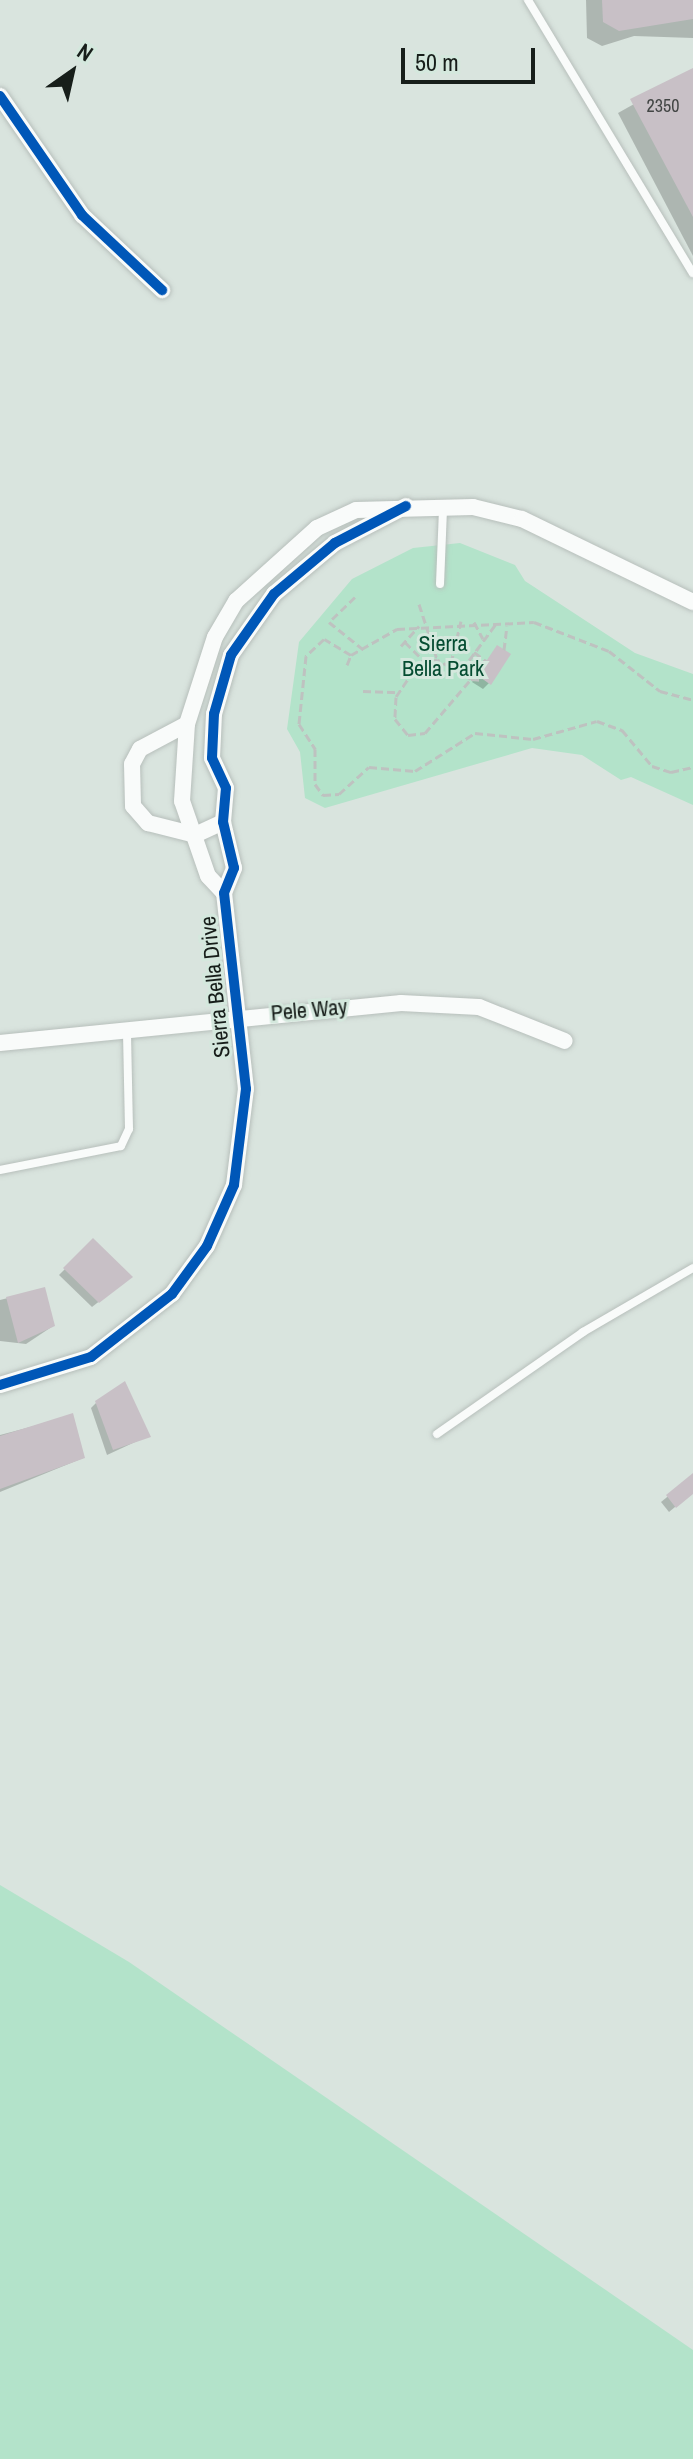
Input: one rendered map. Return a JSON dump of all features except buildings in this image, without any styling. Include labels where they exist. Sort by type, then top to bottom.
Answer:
[{"type":"street","points":[[0,96],[82,215],[162,290]]},
{"type":"street","name":"Sierra Bella Drive","points":[[224,893],[208,876],[182,801],[187,724],[215,637],[257,576],[343,516],[443,503],[522,519],[693,602]]},
{"type":"street","name":"Sierra Bella Drive","points":[[0,1385],[47,1375],[101,1351],[172,1294],[207,1246],[234,1185],[244,1137],[239,1016],[224,893],[234,868],[223,822],[226,788],[212,758],[213,729],[231,655],[297,569],[406,506]]},
{"type":"street","points":[[187,724],[140,749],[130,777],[133,806],[148,823],[195,835],[223,822]]},
{"type":"street","name":"Pele Way","points":[[0,1043],[239,1016],[401,1003],[479,1007],[565,1041]]},
{"type":"lane","points":[[528,0],[693,273]]},
{"type":"lane","points":[[440,584],[443,503]]},
{"type":"lane","points":[[0,1170],[121,1146],[129,1129],[127,1029]]},
{"type":"lane","points":[[437,1434],[693,1268]]},
{"type":"path","points":[[355,597],[329,622],[364,650]]},
{"type":"path","points":[[419,604],[420,625],[437,659]]},
{"type":"path","points":[[451,663],[461,621]]},
{"type":"path","points":[[347,665],[351,655],[364,650],[380,635],[420,625],[461,621],[507,626],[556,626],[618,657],[660,691],[693,700]]},
{"type":"path","points":[[474,622],[483,639]]},
{"type":"path","points":[[401,646],[420,625]]},
{"type":"path","points":[[462,670],[495,625]]},
{"type":"path","points":[[504,650],[507,626]]},
{"type":"path","points":[[351,655],[324,639],[306,656],[299,724],[315,749],[315,784],[323,795],[339,794],[369,767],[415,771],[475,733],[533,739],[597,721],[622,730],[652,766],[671,772],[693,767]]},
{"type":"path","points":[[405,642],[425,663]]},
{"type":"path","points":[[474,652],[486,661]]},
{"type":"path","points":[[471,679],[416,736],[395,719],[399,692],[425,663],[437,659],[451,663],[471,679],[483,680]]},
{"type":"path","points":[[363,691],[399,692]]},
{"type":"green space","name":"Sierra Bella Park","points":[[460,543],[515,565],[525,581],[635,653],[693,674],[693,805],[631,777],[621,780],[582,755],[532,748],[325,808],[305,798],[300,752],[287,729],[299,642],[352,579],[413,548]]},
{"type":"green space","points":[[0,1885],[129,1962],[693,2350],[693,2459],[0,2459]]},
{"type":"cycle path","points":[[0,96],[82,215],[162,290]]},
{"type":"cycle path","points":[[0,1385],[91,1357],[172,1294],[207,1246],[234,1185],[246,1089],[224,893],[234,868],[223,822],[226,788],[212,758],[214,714],[231,655],[274,594],[335,543],[406,506]]}]
